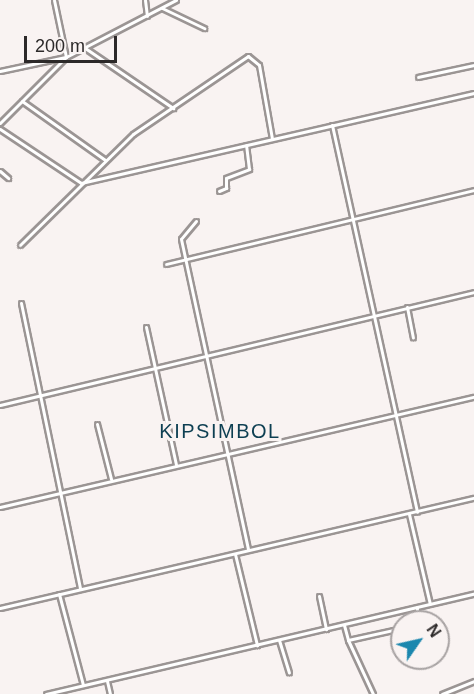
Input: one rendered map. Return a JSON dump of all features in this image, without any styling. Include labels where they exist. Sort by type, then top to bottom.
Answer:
[{"type":"street","points":[[54,0],[66,57]]},
{"type":"street","points":[[145,0],[147,15]]},
{"type":"street","points":[[0,72],[66,57],[176,0]]},
{"type":"street","points":[[162,8],[204,28]]},
{"type":"street","points":[[86,48],[173,108]]},
{"type":"street","points":[[20,245],[105,160],[173,108],[252,55],[272,139]]},
{"type":"street","points":[[0,123],[66,57]]},
{"type":"street","points":[[418,77],[474,65]]},
{"type":"street","points":[[0,129],[81,183],[474,93]]},
{"type":"street","points":[[22,101],[105,160]]},
{"type":"street","points":[[332,125],[351,220],[417,512]]},
{"type":"street","points":[[219,191],[226,188],[226,178],[249,169],[246,146]]},
{"type":"street","points":[[0,171],[8,178]]},
{"type":"street","points":[[166,264],[474,190]]},
{"type":"street","points":[[196,221],[182,237],[185,260],[248,550]]},
{"type":"street","points":[[0,405],[373,314],[474,292]]},
{"type":"street","points":[[21,303],[81,590]]},
{"type":"street","points":[[407,307],[414,337]]},
{"type":"street","points":[[146,327],[176,465]]},
{"type":"street","points":[[0,507],[111,479],[474,396]]},
{"type":"street","points":[[97,424],[111,479]]},
{"type":"street","points":[[0,608],[474,498]]},
{"type":"street","points":[[409,514],[430,604]]},
{"type":"street","points":[[235,554],[257,645]]},
{"type":"street","points":[[59,594],[83,686]]},
{"type":"street","points":[[46,694],[474,594]]},
{"type":"street","points":[[319,596],[326,629]]},
{"type":"street","points":[[344,625],[348,640],[373,694]]},
{"type":"street","points":[[348,640],[390,631]]},
{"type":"street","points":[[279,640],[289,674]]},
{"type":"street","points":[[107,681],[110,694]]},
{"type":"street","points":[[442,694],[474,681]]},
{"type":"district","name":"KIPSIMBOL","points":[[220,431]]}]
